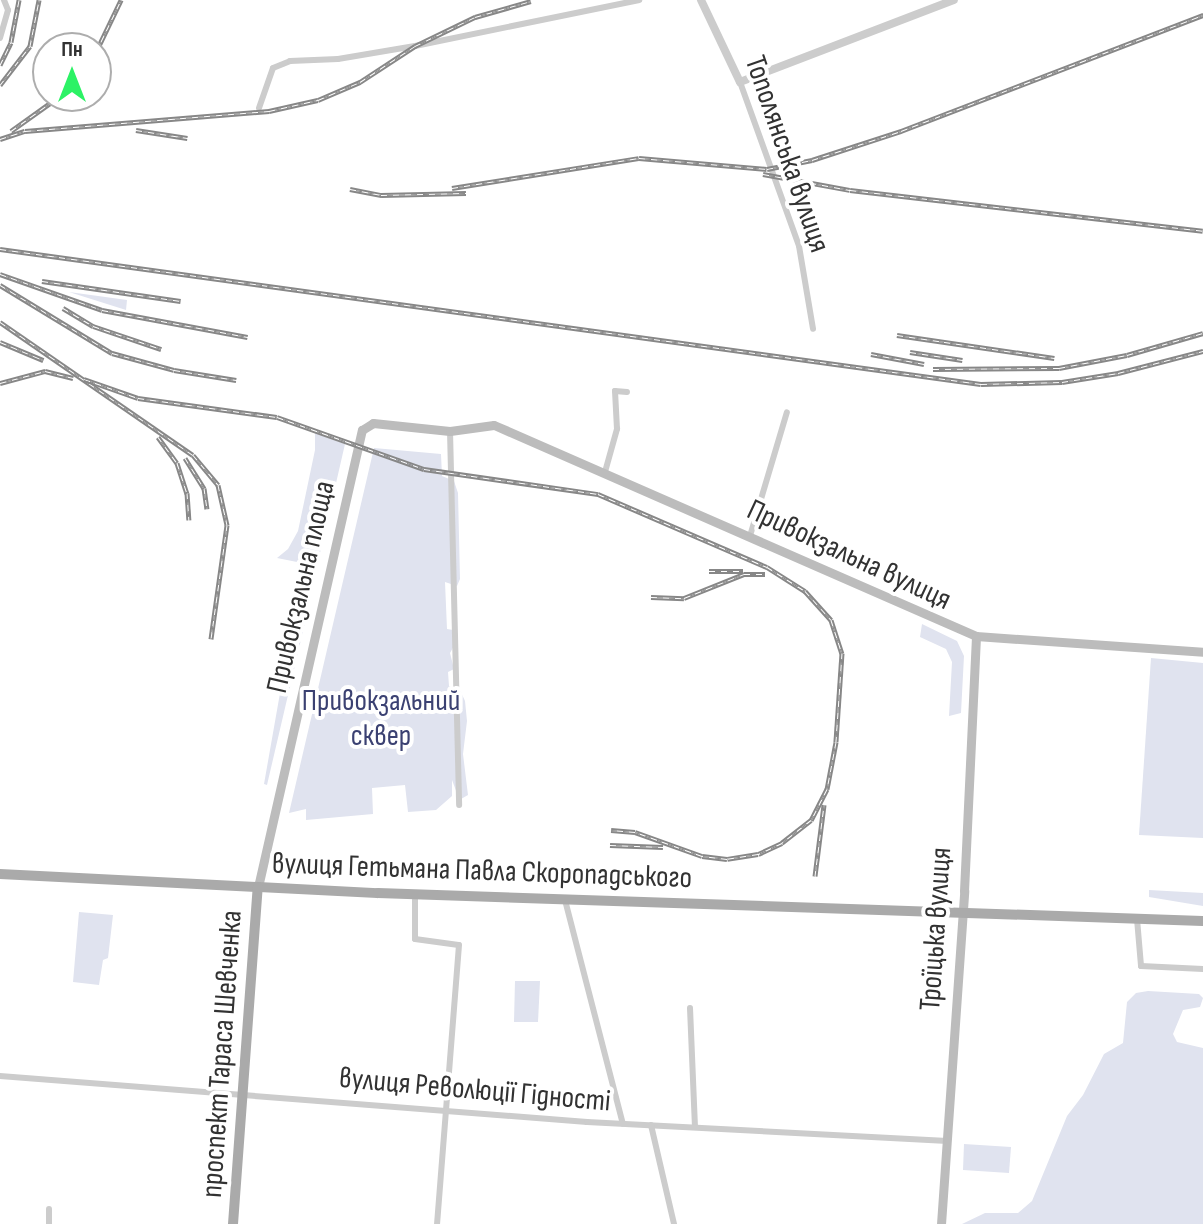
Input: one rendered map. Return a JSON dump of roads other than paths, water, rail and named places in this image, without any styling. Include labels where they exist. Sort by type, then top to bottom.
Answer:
[{"type":"main road","name":"Привокзальна площа","points":[[258,887],[362,430],[373,423],[450,431],[494,425]]},
{"type":"main road","name":"Привокзальна вулиця","points":[[494,425],[976,636],[1203,652]]},
{"type":"main road","name":"Троїцька вулиця","points":[[941,1224],[976,636]]},
{"type":"main road","name":"вулиця Гетьмана Павла Скоропадського","points":[[0,874],[565,900],[1203,921]]},
{"type":"main road","name":"проспект Тараса Шевченка","points":[[233,1224],[258,887]]},
{"type":"street","points":[[0,38],[8,10],[4,0]]},
{"type":"street","points":[[259,108],[273,68],[290,61],[338,59],[415,46],[639,0]]},
{"type":"street","name":"Тополянська вулиця","points":[[701,0],[740,82],[799,246],[813,329]]},
{"type":"street","points":[[740,82],[954,0]]},
{"type":"street","points":[[605,472],[617,429],[615,391],[627,392]]},
{"type":"street","points":[[750,536],[787,412]]},
{"type":"street","points":[[450,431],[459,805]]},
{"type":"street","points":[[415,894],[415,939],[459,945],[437,1224]]},
{"type":"street","points":[[565,900],[623,1124]]},
{"type":"street","points":[[1137,919],[1141,966],[1203,969]]},
{"type":"street","points":[[690,1008],[695,1127]]},
{"type":"street","name":"вулиця Революції Гідності","points":[[0,1076],[623,1124],[947,1141]]},
{"type":"street","points":[[651,1125],[674,1224]]},
{"type":"street","points":[[49,1209],[49,1224]]},
{"type":"railway","points":[[0,65],[11,42],[19,0]]},
{"type":"railway","points":[[0,85],[30,46],[39,0]]},
{"type":"railway","points":[[106,32],[121,0]]},
{"type":"railway","points":[[0,139],[25,131],[269,111],[318,100],[360,82],[415,46],[475,17],[531,1]]},
{"type":"railway","points":[[452,188],[639,158],[767,169],[812,160],[901,131],[1203,15]]},
{"type":"railway","points":[[11,131],[38,112]]},
{"type":"railway","points":[[136,130],[187,138]]},
{"type":"railway","points":[[763,174],[850,190],[1203,231]]},
{"type":"railway","points":[[350,189],[381,195],[466,193]]},
{"type":"railway","points":[[0,249],[981,384],[1062,382],[1118,373],[1203,351]]},
{"type":"railway","points":[[0,274],[102,310],[248,337]]},
{"type":"railway","points":[[42,281],[181,301]]},
{"type":"railway","points":[[0,285],[112,353],[174,370],[236,380]]},
{"type":"railway","points":[[63,308],[93,326],[161,349]]},
{"type":"railway","points":[[0,322],[193,455],[218,485],[227,525],[211,639]]},
{"type":"railway","points":[[933,369],[1059,368],[1127,355],[1203,333]]},
{"type":"railway","points":[[897,335],[1054,358]]},
{"type":"railway","points":[[0,342],[43,360]]},
{"type":"railway","points":[[910,352],[962,360]]},
{"type":"railway","points":[[871,354],[924,364]]},
{"type":"railway","points":[[0,383],[45,371],[73,378]]},
{"type":"railway","points":[[84,379],[138,398],[277,417],[424,469],[598,494],[767,567],[805,591],[831,620],[842,653],[836,742],[827,789],[811,820],[782,843],[758,854],[727,859],[702,856],[635,832],[611,830]]},
{"type":"railway","points":[[158,437],[177,463],[187,493],[189,520]]},
{"type":"railway","points":[[185,458],[204,488],[207,509]]},
{"type":"railway","points":[[709,571],[743,571]]},
{"type":"railway","points":[[651,597],[684,598],[744,574],[765,574]]},
{"type":"railway","points":[[815,876],[824,805]]},
{"type":"railway","points":[[610,845],[663,847]]},
{"type":"park label","name":"Привокзальний сквер","points":[[381,718]]}]
